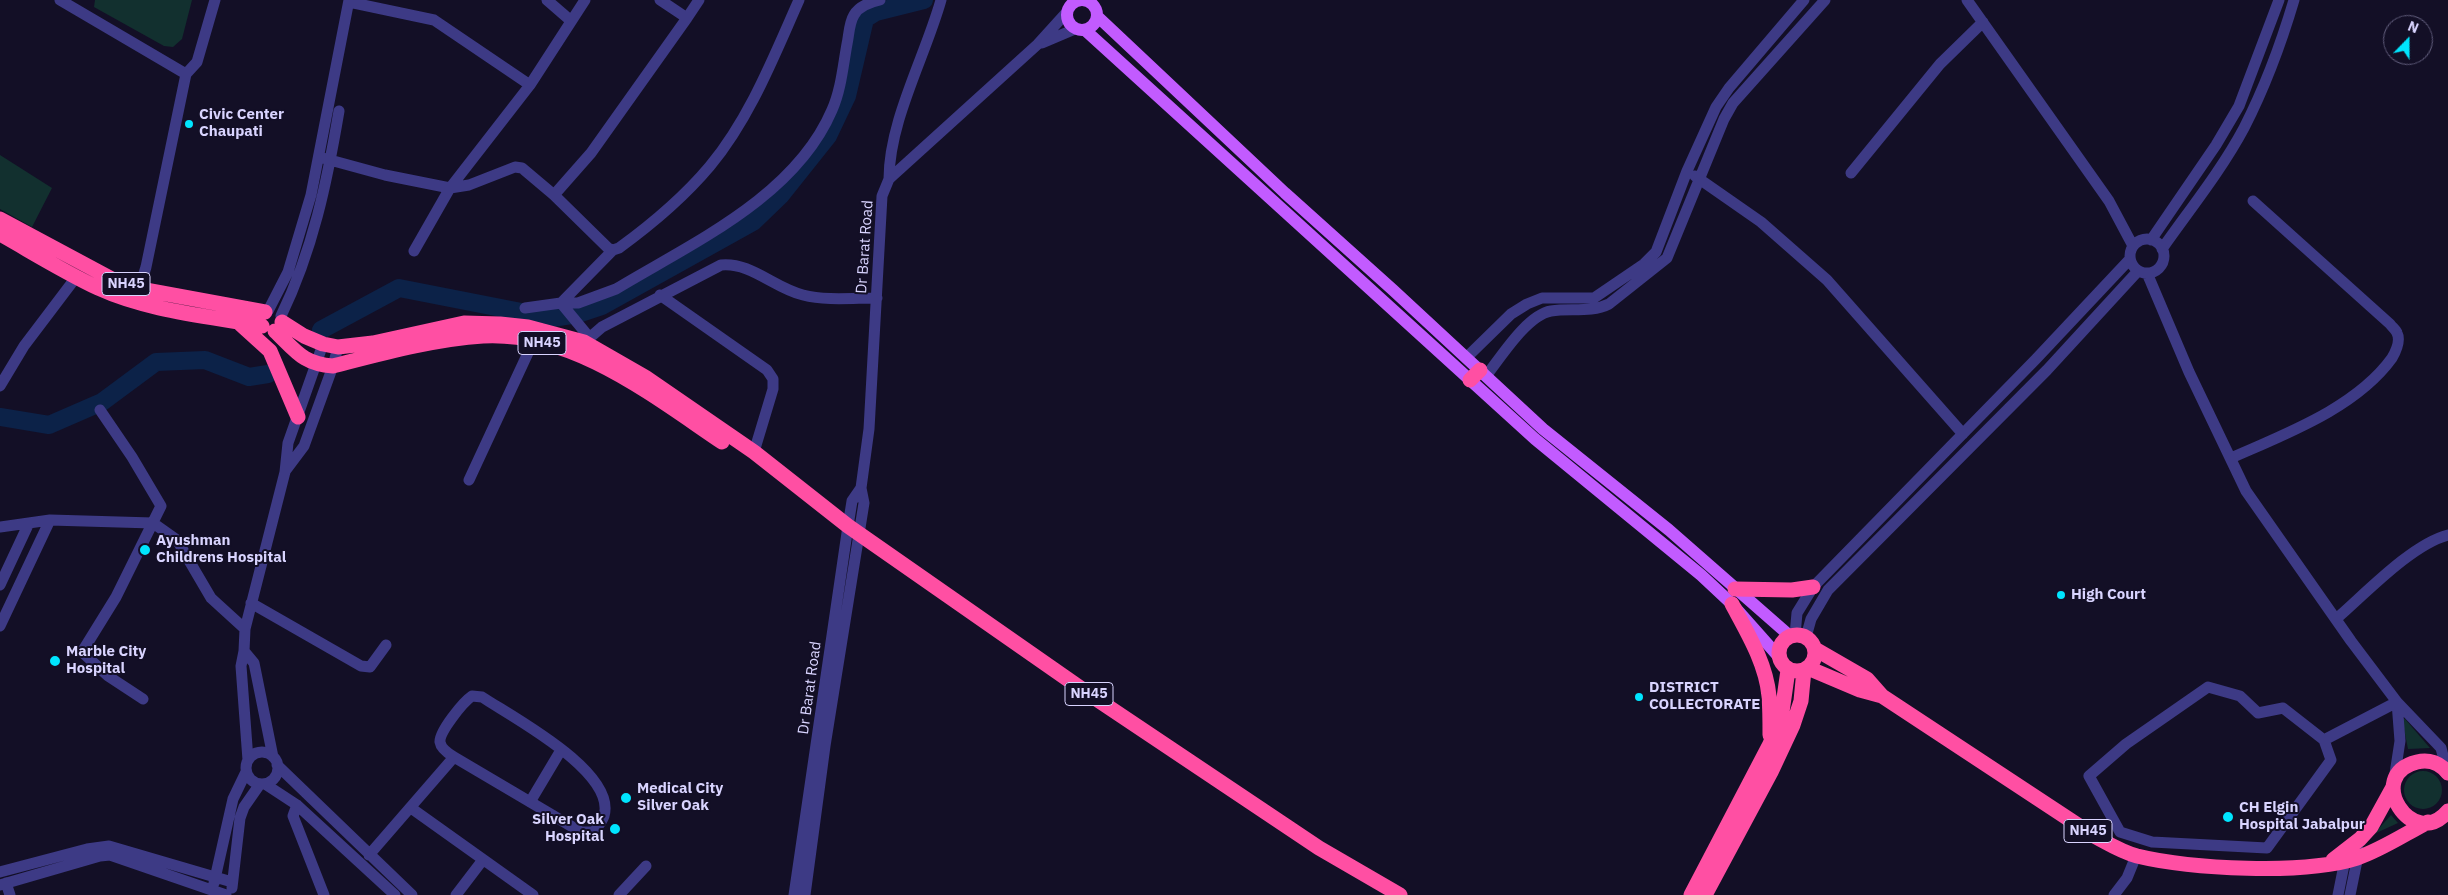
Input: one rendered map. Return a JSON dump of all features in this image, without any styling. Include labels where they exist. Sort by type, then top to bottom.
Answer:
[{"type":"highway","name":"NH45","points":[[0,219],[138,295],[238,322],[272,319]]},
{"type":"highway","name":"NH45","points":[[0,234],[98,288],[272,319],[304,336],[330,345],[373,343],[464,324],[528,327],[582,344],[645,377],[776,467],[788,480],[854,530],[1027,652],[1319,848],[1400,895]]},
{"type":"highway","name":"NH45","points":[[272,319],[305,360],[317,365],[333,366],[432,344],[482,336],[582,344],[620,376],[773,475],[788,480]]},
{"type":"highway","points":[[238,322],[270,351],[298,418]]},
{"type":"highway","points":[[1770,744],[1769,695],[1764,671],[1733,596],[1814,587]]},
{"type":"highway","name":"NH45","points":[[1797,636],[1815,649],[1867,679],[1882,696],[2096,837],[2115,848],[2136,856],[2229,866],[2297,866],[2328,863],[2350,856],[2448,812]]},
{"type":"highway","points":[[1691,895],[1770,744],[1782,712],[1788,670],[1779,657],[1782,642],[1797,636]]},
{"type":"highway","points":[[1705,895],[1771,772],[1793,725],[1801,701],[1806,669],[1815,659],[1815,649]]},
{"type":"highway","name":"NH45","points":[[1788,670],[1806,669],[1860,690],[1882,696]]},
{"type":"highway","points":[[2350,856],[2370,827],[2406,766],[2420,761],[2435,763],[2448,772]]},
{"type":"highway","points":[[2394,785],[2394,799],[2401,812],[2414,820],[2428,822]]},
{"type":"main road","points":[[1479,375],[1466,358],[1285,193],[1097,16],[1090,2],[1081,0],[1070,5],[1068,22],[1080,30],[1479,375],[1669,530],[1733,596],[1779,657]]},
{"type":"main road","points":[[1080,30],[1093,25],[1097,16]]},
{"type":"main road","points":[[1733,596],[1797,636]]},
{"type":"street","points":[[60,0],[186,74]]},
{"type":"street","points":[[138,295],[186,74],[197,62],[215,0]]},
{"type":"street","points":[[547,0],[570,20]]},
{"type":"street","points":[[414,251],[450,188],[530,85],[570,20],[585,0]]},
{"type":"street","points":[[660,0],[687,18]]},
{"type":"street","points":[[554,195],[591,153],[699,0]]},
{"type":"street","points":[[561,303],[612,250],[619,248],[632,239],[674,202],[710,165],[740,122],[770,64],[798,0]]},
{"type":"street","points":[[525,308],[561,303],[578,303],[596,298],[616,288],[765,196],[796,165],[821,130],[832,110],[840,84],[854,14],[862,7],[880,0]]},
{"type":"street","name":"Dr Barat Road","points":[[805,895],[854,530],[852,501],[861,488],[869,429],[882,196],[888,179],[893,136],[931,34],[941,0]]},
{"type":"street","points":[[1466,358],[1511,314],[1527,304],[1542,298],[1594,298],[1644,264],[1656,252],[1664,236],[1687,171],[1716,107],[1729,88],[1804,0]]},
{"type":"street","points":[[1479,375],[1529,322],[1541,313],[1600,309],[1659,266],[1673,247],[1724,120],[1733,103],[1824,0]]},
{"type":"street","points":[[1797,636],[1797,612],[1814,587],[2130,260],[2133,246],[2109,201],[1967,0]]},
{"type":"street","points":[[2151,240],[2216,145],[2239,106],[2279,0]]},
{"type":"street","points":[[2162,249],[2222,164],[2243,130],[2260,94],[2294,0]]},
{"type":"street","points":[[325,158],[349,1],[434,20],[530,85]]},
{"type":"street","points":[[888,179],[1038,44],[1070,5]]},
{"type":"street","points":[[1852,173],[1940,64],[1983,22]]},
{"type":"street","points":[[1038,44],[1080,30]]},
{"type":"street","points":[[272,319],[339,111]]},
{"type":"street","points":[[325,158],[385,176],[450,188],[469,185],[515,167],[528,171],[612,250]]},
{"type":"street","points":[[1687,171],[1761,222],[1827,280],[1963,434]]},
{"type":"street","points":[[2231,458],[2306,424],[2358,392],[2381,373],[2394,354],[2399,342],[2397,333],[2390,324],[2253,201]]},
{"type":"street","points":[[1797,636],[1815,612],[1828,590],[2143,272],[2160,267],[2164,258],[2162,249],[2151,240],[2141,240],[2133,246]]},
{"type":"street","points":[[2130,260],[2143,272],[2246,491],[2397,702],[2441,748],[2448,772]]},
{"type":"street","points":[[561,303],[582,344],[602,326],[721,265],[734,264],[746,268],[776,286],[804,296],[830,299],[877,298]]},
{"type":"street","points":[[0,386],[24,346],[77,276]]},
{"type":"street","points":[[660,296],[767,370],[773,379],[773,389],[754,452]]},
{"type":"street","points":[[469,480],[534,340]]},
{"type":"street","points":[[213,893],[214,876],[233,799],[246,772],[248,760],[241,666],[250,603],[285,472],[288,443],[317,365],[330,345]]},
{"type":"street","points":[[285,472],[304,446],[333,366],[330,345]]},
{"type":"street","points":[[100,410],[132,457],[161,506],[116,597],[82,652],[108,676],[143,699]]},
{"type":"street","points":[[0,626],[50,520]]},
{"type":"street","points":[[0,527],[50,520],[153,524],[177,540],[211,598],[245,629]]},
{"type":"street","points":[[0,585],[29,523]]},
{"type":"street","name":"Dr Barat Road","points":[[794,895],[854,530]]},
{"type":"street","points":[[2336,619],[2418,548],[2435,538],[2448,535]]},
{"type":"street","points":[[250,603],[361,666],[370,667],[386,645]]},
{"type":"street","points":[[232,895],[240,818],[244,807],[263,784],[274,778],[275,761],[254,663],[244,651]]},
{"type":"street","points":[[2208,687],[2240,696],[2258,713],[2283,708],[2324,740],[2331,760],[2267,848],[2152,842],[2120,832],[2090,776],[2126,744],[2208,687]]},
{"type":"street","points":[[472,696],[482,697],[583,766],[596,782],[604,800],[604,814],[600,824],[594,832],[581,832],[454,757],[442,747],[440,741],[442,733],[464,702],[472,696]]},
{"type":"street","points":[[2324,740],[2397,702]]},
{"type":"street","points":[[2394,785],[2400,741],[2397,702]]},
{"type":"street","points":[[530,802],[561,750]]},
{"type":"street","points":[[248,760],[260,752],[275,761],[412,895]]},
{"type":"street","points":[[369,855],[454,757]]},
{"type":"street","points":[[246,772],[251,780],[263,784],[297,805],[395,895]]},
{"type":"street","points":[[297,805],[293,816],[324,895]]},
{"type":"street","points":[[411,808],[482,861],[533,895]]},
{"type":"street","points":[[0,872],[87,849],[109,846],[232,882]]},
{"type":"street","points":[[10,895],[3,884],[100,856],[110,856],[213,893],[226,895]]},
{"type":"street","points":[[2114,895],[2127,878],[2136,856]]},
{"type":"street","points":[[2338,895],[2350,856]]},
{"type":"street","points":[[2350,856],[2350,895]]},
{"type":"street","points":[[456,895],[482,861]]},
{"type":"street","points":[[619,895],[646,866]]},
{"type":"green space","points":[[95,0],[192,0],[182,39],[173,47],[164,46],[94,7]]},
{"type":"green space","points":[[0,155],[52,188],[32,227],[0,209]]},
{"type":"green space","points":[[2403,718],[2405,719],[2430,748],[2408,749]]},
{"type":"green space","points":[[2423,771],[2430,772],[2436,777],[2441,783],[2441,797],[2436,803],[2430,808],[2423,809],[2416,808],[2410,803],[2405,797],[2404,790],[2405,783],[2410,777],[2416,772]]},
{"type":"green space","points":[[2391,815],[2398,823],[2374,834]]},
{"type":"waterway","points":[[321,330],[399,288],[552,318],[578,314],[602,306],[753,222],[781,195],[828,136],[847,96],[865,19],[876,12],[924,0]]},
{"type":"waterway","points":[[0,417],[49,425],[102,402],[156,362],[205,360],[249,377],[268,374]]},
{"type":"place","name":"Civic Center Chaupati","points":[[189,124]]},
{"type":"place","name":"Ayushman Childrens Hospital","points":[[145,550]]},
{"type":"place","name":"High Court","points":[[2061,595]]},
{"type":"place","name":"Marble City Hospital","points":[[55,661]]},
{"type":"place","name":"DISTRICT COLLECTORATE","points":[[1639,697]]},
{"type":"place","name":"Medical City Silver Oak","points":[[626,798]]},
{"type":"place","name":"CH Elgin Hospital Jabalpur","points":[[2228,817]]},
{"type":"place","name":"Silver Oak Hospital","points":[[615,829]]}]
